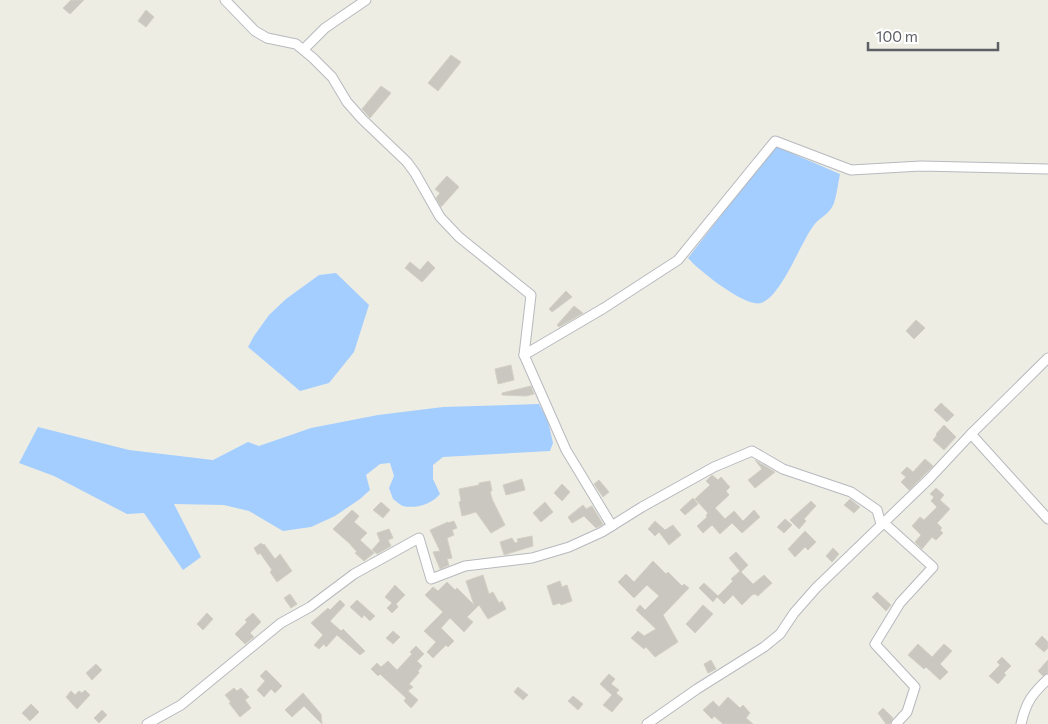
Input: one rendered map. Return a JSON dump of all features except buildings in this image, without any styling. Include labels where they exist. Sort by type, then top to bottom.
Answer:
[{"type":"street","points":[[225,0],[255,31],[267,38],[296,44],[304,49],[332,78],[347,102],[362,119],[407,162],[440,217],[459,238],[531,296],[524,355],[566,450],[612,526]]},
{"type":"street","points":[[304,49],[325,28],[366,0]]},
{"type":"street","points":[[524,355],[604,308],[678,260],[775,141],[851,170],[921,166],[1048,169]]},
{"type":"street","points":[[647,724],[696,689],[764,648],[780,634],[794,613],[816,588],[1048,358]]},
{"type":"street","points":[[971,434],[1048,519]]},
{"type":"street","points":[[147,724],[181,705],[281,623],[310,607],[354,574],[419,538],[431,580],[465,566],[532,558],[569,547],[602,532],[642,507],[714,468],[752,451],[783,469],[851,492],[877,510],[882,523],[933,567],[900,604],[875,644],[916,687],[907,712],[896,724]]},
{"type":"street","points":[[1022,724],[1025,708],[1034,692],[1048,679]]},
{"type":"water","points":[[775,146],[840,174],[832,207],[814,225],[776,290],[761,303],[754,303],[723,287],[688,258]]},
{"type":"water","points":[[336,273],[369,305],[354,352],[329,383],[300,391],[248,347],[269,315],[286,299],[319,275]]},
{"type":"water","points":[[539,404],[548,421],[553,443],[550,451],[443,457],[433,465],[433,479],[440,494],[433,501],[423,505],[403,506],[393,499],[389,488],[394,476],[390,463],[380,464],[366,475],[370,490],[360,499],[335,516],[311,527],[283,531],[249,511],[224,505],[174,504],[201,557],[183,570],[144,513],[127,514],[54,476],[19,463],[38,427],[129,450],[213,460],[248,442],[259,446],[311,428],[378,415],[443,407]]}]
